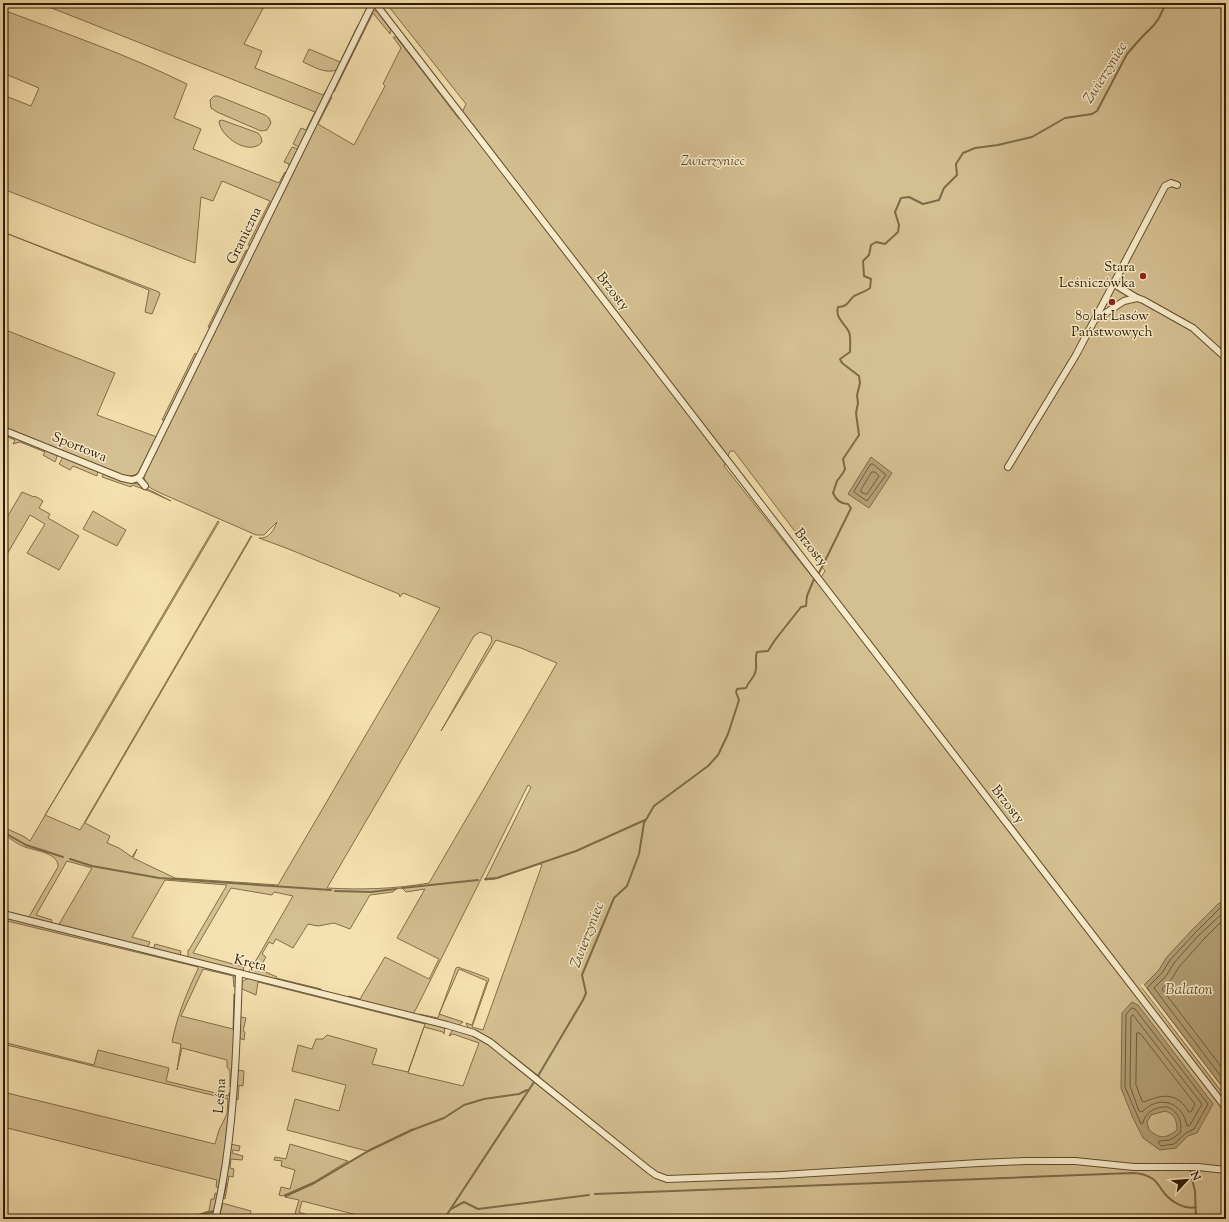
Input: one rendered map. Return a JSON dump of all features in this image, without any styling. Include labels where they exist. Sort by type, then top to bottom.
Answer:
[{"type":"street","name":"Graniczna","points":[[138,478],[141,475],[374,3]]},
{"type":"street","name":"Brzosty","points":[[374,3],[1226,1108]]},
{"type":"street","points":[[1008,467],[1096,319],[1165,186],[1171,183],[1177,185]]},
{"type":"street","points":[[1114,284],[1193,328],[1226,358]]},
{"type":"street","points":[[1096,319],[1124,301],[1137,298]]},
{"type":"street","name":"Sportowa","points":[[3,430],[122,478],[132,480],[138,478]]},
{"type":"street","points":[[138,478],[145,486]]},
{"type":"street","name":"Kręta","points":[[3,914],[474,1033],[490,1042],[649,1170],[661,1177],[673,1179],[832,1173],[979,1162],[1026,1161],[1075,1161],[1125,1167],[1226,1170]]},
{"type":"street","name":"Leśna","points":[[215,1219],[232,1119],[239,973]]},
{"type":"green space","points":[[39,3],[266,3],[244,44],[262,51],[255,68],[323,95],[327,89],[327,91],[299,147],[293,144],[301,128],[306,130],[315,112]]},
{"type":"green space","points":[[386,3],[1226,3],[1226,1219],[366,1219],[365,1217],[302,1201],[299,1212],[314,1217],[314,1219],[298,1219],[294,1217],[299,1200],[285,1197],[315,1183],[369,1151],[413,1130],[412,1129],[367,1151],[287,1130],[295,1099],[339,1111],[346,1085],[292,1071],[298,1045],[312,1049],[316,1039],[323,1039],[327,1035],[377,1049],[372,1064],[408,1072],[425,1024],[258,982],[256,995],[242,989],[241,982],[249,978],[445,1027],[444,1034],[443,1032],[424,1027],[408,1073],[463,1086],[479,1043],[453,1034],[449,1036],[453,1029],[483,1040],[537,1083],[540,1077],[490,1039],[468,1028],[466,1023],[472,1025],[487,981],[459,969],[441,1009],[456,968],[458,967],[489,979],[472,1027],[483,1030],[542,865],[540,864],[495,879],[485,880],[531,787],[528,785],[413,1014],[349,998],[349,996],[360,999],[385,957],[429,979],[439,959],[397,938],[425,889],[406,892],[402,888],[396,889],[393,892],[370,895],[350,929],[334,923],[318,926],[308,924],[293,948],[276,939],[273,944],[269,942],[262,954],[266,957],[259,969],[277,977],[276,978],[321,989],[321,991],[249,973],[293,896],[274,892],[272,895],[231,888],[193,953],[244,967],[243,972],[188,958],[188,950],[227,885],[165,880],[132,937],[150,942],[147,948],[58,926],[92,868],[67,861],[36,915],[52,920],[50,924],[3,912],[29,917],[58,867],[55,859],[46,853],[22,846],[3,834],[3,827],[25,837],[30,841],[45,815],[80,830],[252,536],[85,823],[110,836],[107,843],[119,848],[132,857],[137,849],[133,858],[175,878],[278,885],[440,608],[403,593],[400,597],[399,594],[259,538],[266,537],[273,531],[277,522],[264,535],[256,535],[152,489],[148,486],[144,478],[144,475],[329,97],[332,97],[318,124],[354,145],[385,86],[383,84],[401,48],[393,37],[396,37],[459,119],[466,104]],"holes":[[[730,451],[734,451],[825,571],[817,583],[724,466]],[[480,632],[491,636],[492,641],[441,731],[496,640],[521,648],[557,663],[429,883],[404,887],[352,889],[327,888],[474,636]]]},
{"type":"green space","points":[[3,10],[119,54],[187,84],[174,118],[201,129],[193,149],[279,183],[285,172],[286,174],[251,246],[248,245],[270,201],[222,181],[213,201],[201,197],[195,263],[3,189],[3,95],[31,106],[39,88],[3,73]]},
{"type":"green space","points":[[372,11],[377,11],[391,30],[390,34],[373,13],[334,92],[334,88]]},
{"type":"green space","points":[[358,25],[337,70],[324,71],[303,62],[309,49],[340,62]]},
{"type":"green space","points":[[214,96],[218,96],[265,115],[269,118],[271,123],[267,130],[261,131],[217,112],[211,108],[210,100]]},
{"type":"green space","points":[[222,120],[258,133],[262,142],[257,146],[250,147],[236,143],[224,133],[219,121]]},
{"type":"green space","points":[[292,147],[299,149],[289,166],[289,164],[284,162]]},
{"type":"green space","points":[[3,232],[159,292],[160,294],[152,314],[145,312],[149,290]]},
{"type":"green space","points":[[246,250],[248,252],[211,327],[208,327]]},
{"type":"green space","points":[[3,329],[115,373],[97,415],[157,437],[138,473],[125,477],[3,427]]},
{"type":"green space","points":[[195,353],[197,355],[165,420],[162,420]]},
{"type":"green space","points":[[3,432],[54,453],[57,457],[55,462],[43,455],[45,452],[20,442],[13,444],[15,440],[3,435]]},
{"type":"green space","points":[[63,457],[98,471],[97,476],[73,466],[70,470],[59,464]]},
{"type":"green space","points":[[105,474],[140,485],[171,501],[132,485],[131,487],[102,477]]},
{"type":"green space","points":[[22,492],[34,497],[35,496],[43,501],[39,508],[50,514],[48,518],[79,536],[59,570],[27,553],[45,524],[30,515],[3,561],[3,524]]},
{"type":"green space","points":[[93,511],[126,530],[117,546],[83,529]]},
{"type":"green space","points":[[218,521],[219,522],[52,803]]},
{"type":"green space","points":[[3,917],[234,975],[236,979],[236,986],[234,987],[233,976],[203,969],[181,1016],[233,1029],[234,994],[235,995],[232,1086],[230,1087],[230,1071],[227,1067],[227,1060],[182,1048],[177,1070],[181,1044],[172,1042],[174,1032],[186,995],[198,967],[7,921],[3,936]]},
{"type":"green space","points":[[155,944],[181,951],[180,956],[153,950]]},
{"type":"green space","points":[[419,1014],[438,1018],[439,1014],[463,1022],[458,1026],[420,1016]]},
{"type":"green space","points":[[241,1017],[246,1018],[243,1031],[245,1032],[244,1040],[239,1038]]},
{"type":"green space","points":[[3,1042],[94,1065],[98,1050],[169,1068],[166,1081],[228,1096],[229,1093],[232,1094],[219,1187],[216,1187],[217,1180],[3,1127],[3,1092],[215,1144],[219,1130],[227,1114],[228,1099],[3,1044]]},
{"type":"green space","points":[[237,1070],[244,1071],[243,1086],[239,1085],[238,1100],[236,1098]]},
{"type":"green space","points":[[230,1144],[240,1146],[239,1151],[233,1150],[232,1153],[243,1156],[242,1160],[231,1159],[230,1168],[234,1169],[233,1177],[229,1176],[225,1199],[223,1198]]},
{"type":"green space","points":[[290,1144],[348,1161],[314,1182],[282,1196],[279,1195],[281,1187],[290,1189],[295,1170],[281,1166],[282,1161],[274,1160],[275,1157],[286,1159]]},
{"type":"green space","points":[[215,1193],[218,1194],[212,1219],[184,1219],[209,1211],[211,1199],[214,1199]]},
{"type":"green space","points":[[222,1203],[251,1211],[250,1215],[247,1217],[248,1219],[240,1219],[220,1214],[219,1219],[216,1219]]},
{"type":"water","points":[[871,457],[892,473],[869,508],[848,494]]},
{"type":"water","name":"Balaton","points":[[1226,900],[1226,1098],[1142,987],[1159,970],[1166,958],[1192,930],[1218,904]]},
{"type":"water","name":"Balaton","points":[[1132,1002],[1138,1005],[1213,1104],[1197,1133],[1188,1136],[1176,1148],[1160,1150],[1143,1138],[1121,1088],[1122,1013]],"holes":[[[1165,1111],[1175,1118],[1177,1130],[1163,1137],[1156,1135],[1149,1130],[1147,1122],[1151,1115]]]},
{"type":"pier","points":[[1142,983],[1226,1092],[1226,1096],[1141,986]]},
{"type":"waterway","name":"Zwierzyniec","points":[[819,573],[851,508],[848,504],[835,498],[833,493],[837,481],[845,469],[843,459],[859,435],[856,413],[858,403],[857,395],[860,383],[859,376],[842,363],[840,359],[850,352],[850,339],[849,332],[839,318],[837,311],[838,307],[846,305],[854,296],[870,288],[871,279],[864,276],[863,261],[869,255],[871,245],[876,242],[885,244],[898,232],[899,225],[895,212],[901,198],[909,197],[923,204],[939,200],[944,188],[957,175],[956,164],[963,153],[975,148],[998,145],[1032,137],[1065,118],[1092,114],[1097,111],[1127,54],[1154,25],[1166,3]]},
{"type":"waterway","name":"Zwierzyniec","points":[[444,1219],[538,1076],[583,1000],[586,993],[582,975],[614,898],[627,886],[639,854],[644,823],[654,806],[708,766],[718,755],[728,734],[739,700],[736,692],[737,689],[746,688],[754,675],[756,670],[757,652],[768,651],[801,607],[806,606],[807,596],[814,579]]},
{"type":"waterway","points":[[485,879],[497,878],[576,851],[645,820]]},
{"type":"waterway","points":[[3,832],[26,845],[63,857]]},
{"type":"waterway","points":[[70,859],[92,866],[159,878],[331,890]]},
{"type":"waterway","points":[[402,888],[478,880]]},
{"type":"waterway","points":[[335,891],[371,892],[396,889]]},
{"type":"waterway","points":[[285,1196],[314,1183],[368,1151],[412,1130],[444,1118],[464,1105],[484,1099],[519,1094],[527,1090]]},
{"type":"waterway","points":[[1190,1171],[1195,1191],[1196,1219]]},
{"type":"waterway","points":[[595,1194],[1137,1173],[1153,1179],[1165,1194],[1179,1205],[1192,1208],[1196,1207]]},
{"type":"waterway","points":[[223,1198],[226,1183]]},
{"type":"waterway","points":[[451,1209],[464,1202],[478,1209],[589,1195]]},
{"type":"waterway","points":[[220,1212],[222,1204]]},
{"type":"waterway","points":[[187,1219],[214,1211]]},
{"type":"waterway","points":[[1197,1216],[1207,1219]]},
{"type":"place","name":"Stara Leśniczówka","points":[[1143,276]]},
{"type":"place","name":"80 lat Lasów Państwowych","points":[[1112,302]]}]
